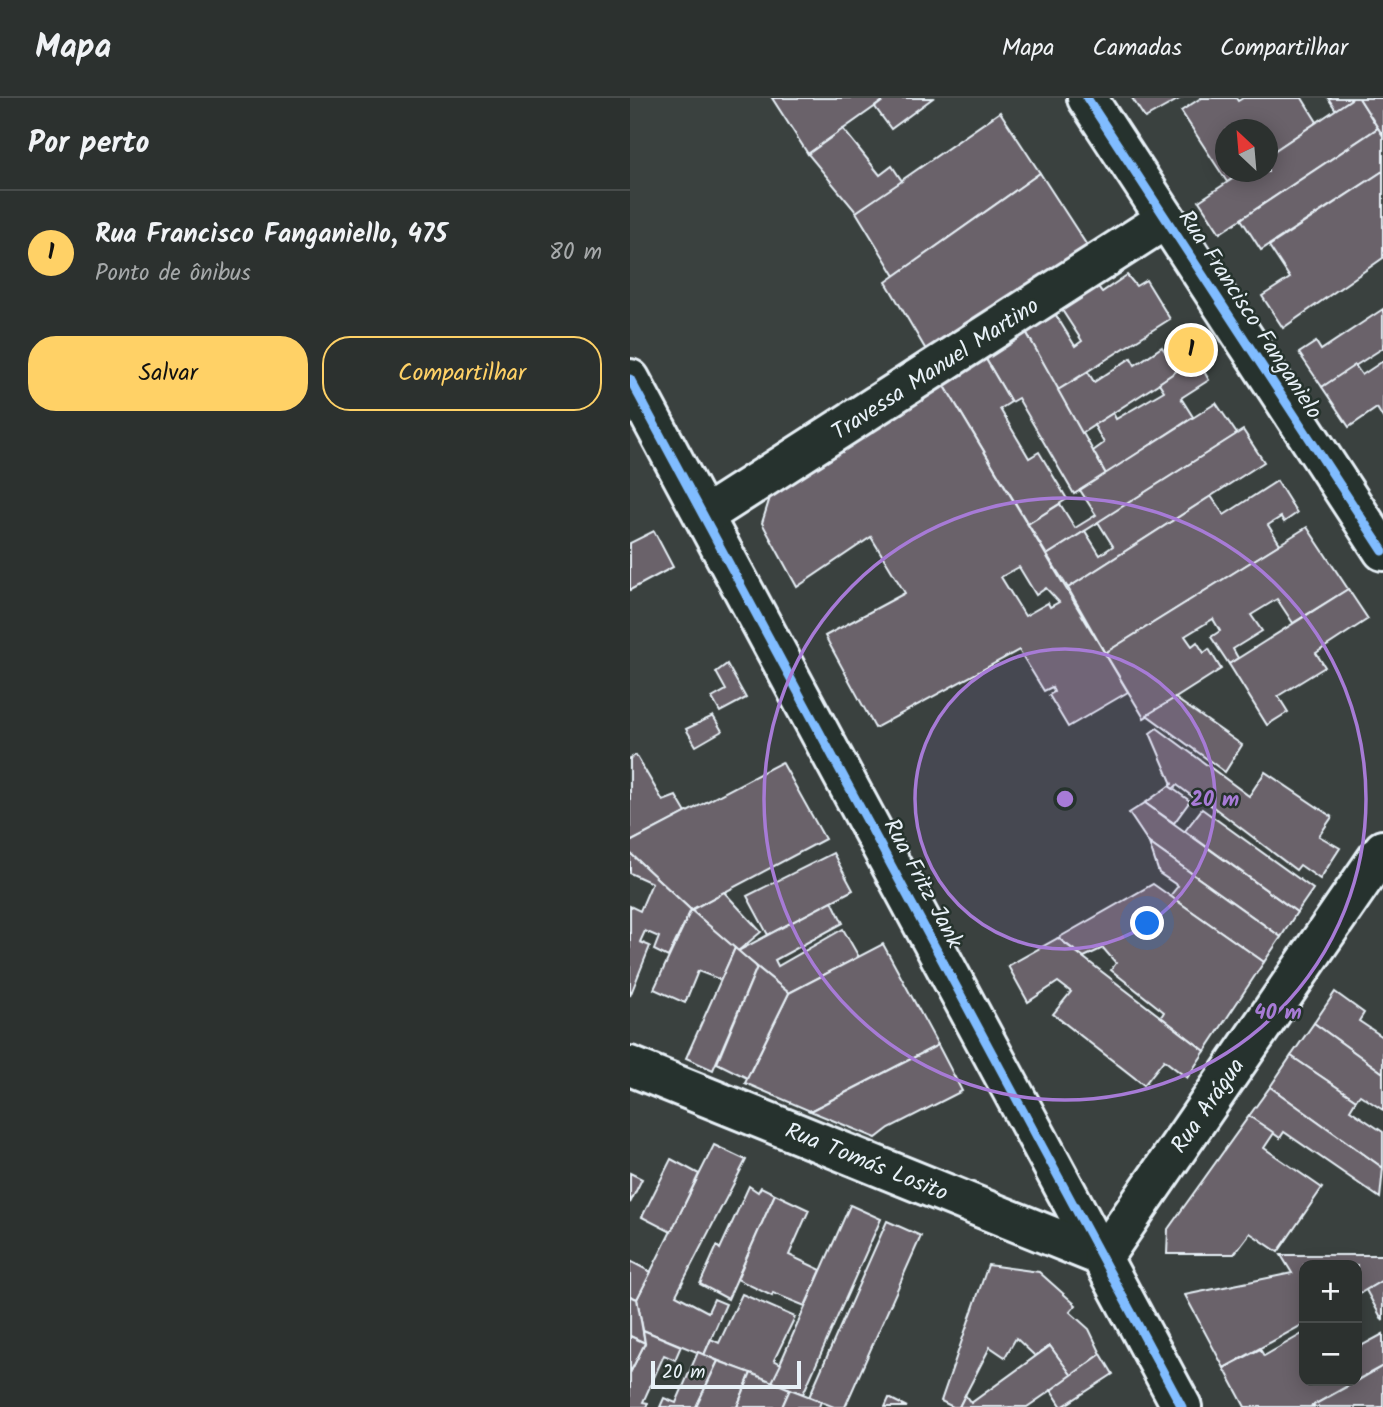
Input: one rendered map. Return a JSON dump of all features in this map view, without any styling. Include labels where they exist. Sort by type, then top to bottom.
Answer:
[{"type":"street","name":"Rua Francisco Fanganielo","points":[[1087,98],[1383,551]]},
{"type":"street","name":"Travessa Manuel Martino","points":[[704,516],[1166,219]]},
{"type":"street","name":"Rua Fritz Jank","points":[[630,379],[1182,1407]]},
{"type":"street","name":"Rua Arágua","points":[[1103,1257],[1383,850]]},
{"type":"street","name":"Rua Tomás Losito","points":[[630,1066],[1103,1257]]},
{"type":"building","points":[[772,98],[887,98],[808,154]]},
{"type":"building","points":[[887,98],[933,98],[891,129],[875,107]]},
{"type":"building","points":[[1132,98],[1181,98],[1145,118]]},
{"type":"building","points":[[1201,98],[1236,98],[1238,101],[1243,98],[1302,98],[1317,122],[1278,148],[1278,119],[1215,119],[1215,163],[1181,111]]},
{"type":"building","points":[[1328,98],[1353,98],[1336,110]]},
{"type":"building","points":[[1353,98],[1359,98],[1378,128],[1220,233],[1199,201],[1228,182],[1278,182],[1278,148]]},
{"type":"building","points":[[1359,98],[1383,98],[1383,136],[1378,128]]},
{"type":"building","points":[[1000,112],[1040,173],[895,276],[856,212]]},
{"type":"building","points":[[1378,128],[1383,136],[1383,171],[1261,250],[1241,219]]},
{"type":"building","points":[[843,129],[880,175],[892,166],[902,181],[856,212],[808,154]]},
{"type":"building","points":[[1383,171],[1383,258],[1283,328],[1262,296],[1290,278],[1269,246]]},
{"type":"building","points":[[1040,173],[1088,247],[929,355],[886,282]]},
{"type":"building","points":[[1127,275],[1136,286],[1146,280],[1170,319],[1058,390],[1025,330],[1054,312],[1075,346],[1082,341],[1060,307],[1097,285],[1102,292]]},
{"type":"building","points":[[1383,309],[1383,348],[1322,387],[1299,353],[1316,342],[1321,350]]},
{"type":"building","points":[[1025,330],[1106,474],[1074,494],[1018,398],[1011,402],[984,356]]},
{"type":"building","points":[[1162,347],[1178,371],[1082,433],[1058,390],[1088,372],[1094,382],[1131,358],[1135,365]]},
{"type":"building","points":[[984,356],[1011,402],[1000,409],[1029,458],[1039,452],[1067,499],[1028,524],[943,383]]},
{"type":"building","points":[[1196,358],[1209,380],[1181,398],[1193,417],[1106,474],[1093,451],[1104,443],[1094,425],[1113,413],[1116,419],[1164,391],[1159,383]]},
{"type":"building","points":[[1383,361],[1383,418],[1377,408],[1349,427],[1322,387],[1355,365],[1362,375]]},
{"type":"building","points":[[943,383],[1128,692],[1068,727],[1049,695],[1054,692],[1052,687],[1044,691],[1019,650],[875,728],[825,636],[905,593],[871,537],[797,587],[762,523],[772,491]],"holes":[[[1019,567],[1036,595],[1046,588],[1059,602],[1050,607],[1048,603],[1025,616],[1001,577]]]},
{"type":"building","points":[[1216,403],[1237,434],[1047,555],[1028,524],[1060,504],[1075,528],[1096,515],[1080,490]]},
{"type":"building","points":[[1243,430],[1264,462],[1068,588],[1047,555],[1085,531],[1100,555],[1113,546],[1098,522]]},
{"type":"building","points":[[1277,481],[1297,513],[1284,522],[1281,517],[1268,525],[1280,544],[1105,653],[1068,588],[1211,496],[1224,515]]},
{"type":"building","points":[[1307,527],[1348,589],[1293,623],[1277,599],[1251,615],[1262,631],[1233,649],[1238,658],[1229,664],[1211,637],[1220,631],[1213,619],[1185,636],[1192,646],[1197,642],[1204,653],[1209,649],[1221,669],[1144,718],[1105,653]]},
{"type":"building","points":[[654,531],[673,567],[630,590],[630,543]]},
{"type":"building","points":[[1348,589],[1368,619],[1316,653],[1325,667],[1278,696],[1288,712],[1267,725],[1229,664]]},
{"type":"building","points":[[727,664],[746,698],[720,712],[712,698],[726,690],[716,672]]},
{"type":"building","points":[[1175,698],[1242,745],[1225,772],[1147,715]]},
{"type":"building","points":[[713,716],[722,731],[696,746],[686,729]]},
{"type":"building","points":[[1157,728],[1249,796],[1265,772],[1332,817],[1319,836],[1340,848],[1320,879],[1300,865],[1296,870],[1200,797],[1197,800],[1177,785],[1173,789],[1169,786],[1172,784],[1150,733]]},
{"type":"building","points":[[636,755],[663,801],[676,796],[686,813],[630,842],[630,758]]},
{"type":"building","points":[[782,762],[825,839],[691,910],[630,853],[630,842]]},
{"type":"building","points":[[1169,786],[1190,801],[1174,823],[1145,803]]},
{"type":"building","points":[[1145,803],[1297,912],[1281,937],[1149,843],[1129,813]]},
{"type":"building","points":[[1202,809],[1313,889],[1297,912],[1185,831]]},
{"type":"building","points":[[1149,843],[1281,937],[1264,962],[1170,896],[1178,886],[1159,873]]},
{"type":"building","points":[[630,853],[691,910],[668,957],[654,950],[659,937],[645,931],[640,942],[650,946],[630,996],[630,906],[640,911],[652,883],[630,873]]},
{"type":"building","points":[[833,853],[853,890],[768,935],[747,896]]},
{"type":"building","points":[[1153,884],[1264,962],[1205,1051],[1161,1017],[1164,1012],[1111,970],[1116,963],[1103,948],[1084,957],[1058,938]]},
{"type":"building","points":[[724,892],[761,932],[738,951],[691,910]]},
{"type":"building","points":[[832,901],[843,923],[775,960],[778,966],[843,929],[859,957],[789,993],[738,951]]},
{"type":"building","points":[[691,910],[735,948],[721,980],[698,971],[685,1003],[654,989]]},
{"type":"building","points":[[1058,938],[1205,1051],[1187,1078],[1164,1060],[1144,1085],[1053,1014],[1071,992],[1058,982],[1028,1002],[1008,966]]},
{"type":"building","points":[[883,944],[938,1045],[810,1111],[745,1083],[789,993]]},
{"type":"building","points":[[735,948],[757,967],[713,1070],[686,1058]]},
{"type":"building","points":[[757,967],[789,993],[747,1078],[717,1063]]},
{"type":"building","points":[[1335,992],[1364,1013],[1359,1021],[1383,1037],[1383,1073],[1314,1023]]},
{"type":"building","points":[[1314,1023],[1383,1073],[1383,1110],[1360,1095],[1356,1100],[1291,1056]]},
{"type":"building","points":[[938,1045],[962,1091],[889,1128],[876,1138],[810,1111]]},
{"type":"building","points":[[1291,1056],[1356,1100],[1350,1110],[1383,1132],[1383,1168],[1270,1087]]},
{"type":"building","points":[[1270,1087],[1383,1168],[1380,1198],[1284,1132],[1280,1138],[1249,1116]]},
{"type":"building","points":[[1249,1116],[1274,1133],[1264,1148],[1322,1188],[1278,1252],[1250,1233],[1234,1254],[1167,1254],[1168,1229]]},
{"type":"building","points":[[714,1145],[746,1160],[676,1295],[708,1312],[714,1299],[726,1304],[704,1355],[643,1330],[637,1299]]},
{"type":"building","points":[[671,1159],[699,1174],[671,1232],[642,1217]]},
{"type":"building","points":[[630,1173],[642,1179],[630,1203]]},
{"type":"building","points":[[749,1186],[758,1192],[761,1187],[775,1194],[728,1299],[700,1284],[717,1246],[720,1249]]},
{"type":"building","points":[[775,1194],[809,1210],[789,1255],[821,1270],[805,1306],[773,1293],[772,1296],[737,1279]]},
{"type":"building","points":[[850,1205],[881,1219],[803,1394],[772,1382]]},
{"type":"building","points":[[887,1221],[921,1236],[845,1407],[834,1407],[809,1397]]},
{"type":"building","points":[[1281,1255],[1383,1255],[1383,1280],[1362,1292],[1362,1260],[1299,1260],[1299,1327],[1224,1368],[1185,1295],[1292,1273]]},
{"type":"building","points":[[630,1261],[651,1272],[637,1299],[630,1296]]},
{"type":"building","points":[[988,1265],[1039,1272],[1076,1305],[1070,1312],[1089,1329],[1101,1354],[1072,1376],[1050,1346],[1035,1356],[1016,1338],[1005,1357],[990,1347],[959,1407],[953,1407],[941,1401]]},
{"type":"building","points":[[1383,1280],[1383,1321],[1366,1290]]},
{"type":"building","points":[[742,1294],[795,1317],[774,1360],[781,1364],[772,1382],[704,1355],[711,1339],[719,1343]]},
{"type":"building","points":[[630,1296],[637,1299],[645,1343],[630,1336]]},
{"type":"building","points":[[643,1330],[681,1346],[675,1360],[664,1355],[643,1402],[648,1403],[646,1407],[630,1407],[630,1373],[645,1343]]},
{"type":"building","points":[[1383,1334],[1383,1366],[1362,1377],[1362,1345]]},
{"type":"building","points":[[630,1336],[645,1343],[630,1373]]},
{"type":"building","points":[[1299,1336],[1299,1386],[1347,1386],[1310,1407],[1245,1407],[1224,1368],[1260,1349],[1264,1356]]},
{"type":"building","points":[[1050,1346],[1072,1376],[1027,1407],[959,1407],[965,1395],[971,1403]]},
{"type":"building","points":[[698,1352],[718,1361],[696,1407],[660,1407],[664,1398],[676,1403]]},
{"type":"building","points":[[1101,1354],[1113,1374],[1062,1407],[1051,1390]]},
{"type":"building","points":[[718,1361],[751,1373],[737,1407],[696,1407]]},
{"type":"building","points":[[1383,1366],[1383,1407],[1310,1407],[1348,1386],[1362,1386],[1362,1378]]},
{"type":"building","points":[[751,1373],[790,1389],[782,1407],[737,1407]]},
{"type":"building","points":[[790,1389],[821,1401],[819,1407],[782,1407]]},
{"type":"building","points":[[889,1398],[907,1407],[885,1407]]},
{"type":"cycle path","points":[[1087,98],[1383,551]]},
{"type":"cycle path","points":[[630,379],[1182,1407]]},
{"type":"place","name":"Rua Francisco Fanganiello, 475","points":[[1191,350]]}]
